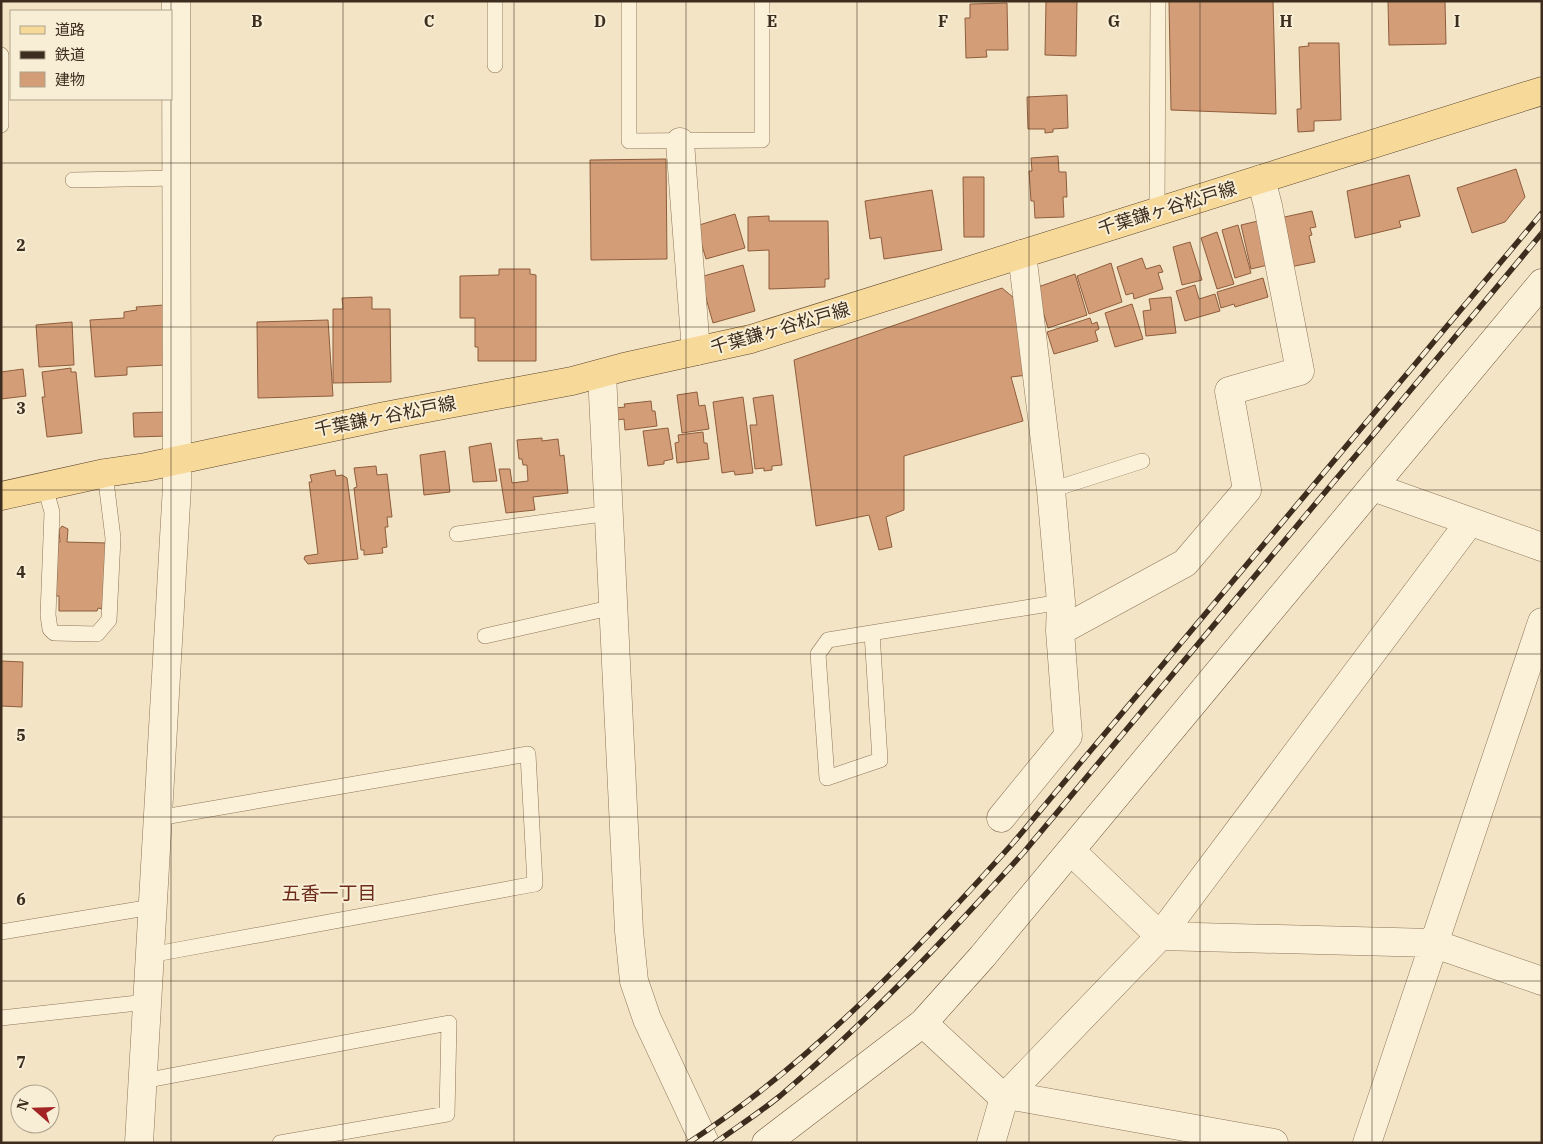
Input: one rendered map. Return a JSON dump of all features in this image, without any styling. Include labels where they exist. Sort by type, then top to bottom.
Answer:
[{"type":"main road","name":"千葉鎌ヶ谷松戸線","points":[[1,496],[365,420],[602,374],[752,339],[1542,92]]},
{"type":"street","points":[[139,1143],[177,460],[176,1]]},
{"type":"street","points":[[680,142],[696,351]]},
{"type":"street","points":[[1060,631],[1185,563],[1247,490],[1229,391],[1300,371],[1261,179]]},
{"type":"street","points":[[1001,818],[1068,736],[1060,631],[1061,602],[1051,490],[1022,254]]},
{"type":"street","points":[[766,1143],[923,1023],[1072,852],[1542,283]]},
{"type":"street","points":[[602,374],[629,931],[634,981],[647,1018],[705,1143]]},
{"type":"street","points":[[1373,487],[1469,523],[1542,547]]},
{"type":"street","points":[[991,1143],[1005,1097],[1160,936],[1469,523]]},
{"type":"street","points":[[1367,1143],[1432,943],[1542,622]]},
{"type":"street","points":[[1072,852],[1160,936],[1432,943],[1542,981]]},
{"type":"street","points":[[923,1023],[1005,1097],[1164,1133],[1274,1143]]},
{"type":"lane","points":[[495,1],[495,64]]},
{"type":"lane","points":[[629,1],[629,141],[680,142],[762,140],[762,1]]},
{"type":"lane","points":[[1157,212],[1158,1]]},
{"type":"lane","points":[[1,55],[1,126]]},
{"type":"lane","points":[[73,180],[177,178]]},
{"type":"lane","points":[[1051,490],[1142,461]]},
{"type":"lane","points":[[45,487],[52,512],[48,615],[50,629],[54,633],[97,634],[109,620],[113,538],[105,473]]},
{"type":"lane","points":[[457,534],[610,513]]},
{"type":"lane","points":[[872,633],[880,760],[827,778],[818,654],[828,640],[1061,602]]},
{"type":"lane","points":[[485,636],[614,607]]},
{"type":"lane","points":[[150,955],[535,884],[528,754],[158,818]]},
{"type":"lane","points":[[1,932],[152,907]]},
{"type":"lane","points":[[1,1018],[147,1002]]},
{"type":"lane","points":[[143,1081],[449,1022],[447,1114],[280,1143]]},
{"type":"building","points":[[1046,1],[1077,1],[1076,56],[1045,55]]},
{"type":"building","points":[[1169,1],[1273,1],[1276,114],[1171,110]]},
{"type":"building","points":[[1388,1],[1445,1],[1446,44],[1389,45]]},
{"type":"building","points":[[1007,3],[1008,50],[986,50],[987,57],[966,58],[965,18],[970,18],[970,4]]},
{"type":"building","points":[[1308,43],[1339,43],[1341,120],[1314,121],[1314,131],[1298,132],[1297,109],[1301,109],[1299,47],[1309,46]]},
{"type":"building","points":[[1067,95],[1068,128],[1053,129],[1053,132],[1045,133],[1045,129],[1028,129],[1027,97]]},
{"type":"building","points":[[1058,156],[1059,172],[1066,172],[1067,197],[1063,197],[1064,217],[1035,218],[1034,201],[1031,201],[1029,171],[1032,171],[1031,158]]},
{"type":"building","points":[[666,159],[667,259],[591,260],[590,160]]},
{"type":"building","points":[[1516,169],[1525,197],[1505,222],[1472,233],[1457,188]]},
{"type":"building","points":[[1409,175],[1420,216],[1399,221],[1401,227],[1355,238],[1347,191]]},
{"type":"building","points":[[963,177],[984,177],[984,237],[964,237]]},
{"type":"building","points":[[932,190],[942,250],[884,259],[881,237],[870,239],[865,201]]},
{"type":"building","points":[[1312,211],[1316,227],[1310,228],[1312,235],[1309,236],[1315,262],[1290,267],[1280,218]]},
{"type":"building","points":[[735,214],[745,248],[706,259],[696,226]]},
{"type":"building","points":[[769,216],[769,221],[828,221],[829,279],[825,279],[825,287],[769,289],[769,250],[748,251],[748,217]]},
{"type":"building","points":[[1258,221],[1268,265],[1251,269],[1241,225]]},
{"type":"building","points":[[1238,225],[1251,273],[1235,278],[1222,230]]},
{"type":"building","points":[[1217,232],[1234,284],[1217,289],[1201,238]]},
{"type":"building","points":[[1190,242],[1202,280],[1182,285],[1173,247]]},
{"type":"building","points":[[1142,258],[1146,269],[1160,265],[1163,272],[1158,273],[1163,289],[1134,299],[1133,293],[1126,295],[1117,267]]},
{"type":"building","points":[[1111,263],[1122,302],[1089,314],[1077,276]]},
{"type":"building","points":[[743,265],[755,311],[713,323],[700,277]]},
{"type":"building","points":[[499,269],[530,269],[530,274],[536,275],[536,361],[478,361],[478,347],[475,347],[475,318],[460,318],[460,276],[499,275]]},
{"type":"building","points":[[1075,274],[1087,315],[1048,328],[1037,292],[1038,287]]},
{"type":"building","points":[[1263,278],[1268,297],[1235,307],[1234,304],[1221,308],[1217,292]]},
{"type":"building","points":[[1195,285],[1199,299],[1215,294],[1220,311],[1185,321],[1176,291]]},
{"type":"building","points":[[1002,288],[1014,298],[1028,375],[1011,377],[1023,421],[904,456],[904,510],[886,517],[892,547],[879,550],[869,515],[816,526],[794,360]]},
{"type":"building","points":[[372,297],[372,309],[390,309],[391,382],[333,383],[333,309],[343,309],[342,298]]},
{"type":"building","points":[[1171,297],[1176,333],[1146,336],[1143,311],[1151,310],[1149,299]]},
{"type":"building","points":[[1132,304],[1143,339],[1115,347],[1105,313]]},
{"type":"building","points":[[164,305],[166,365],[127,367],[127,375],[95,377],[90,320],[124,318],[124,312],[137,310],[136,307]]},
{"type":"building","points":[[1090,318],[1092,324],[1097,322],[1099,329],[1095,331],[1098,341],[1054,354],[1047,332]]},
{"type":"building","points":[[328,320],[333,396],[258,398],[257,322]]},
{"type":"building","points":[[72,322],[74,365],[39,367],[36,325]]},
{"type":"building","points":[[71,368],[71,372],[76,372],[82,433],[47,437],[42,397],[45,397],[42,372]]},
{"type":"building","points":[[23,369],[26,396],[1,399],[1,372]]},
{"type":"building","points":[[697,392],[699,406],[705,405],[709,429],[682,433],[677,395]]},
{"type":"building","points":[[773,395],[782,465],[772,466],[772,470],[764,471],[764,468],[755,469],[750,425],[757,425],[753,398]]},
{"type":"building","points":[[743,397],[753,473],[735,475],[734,471],[722,473],[713,402]]},
{"type":"building","points":[[651,401],[652,411],[655,411],[657,426],[625,430],[624,419],[617,420],[615,408],[625,407],[624,404]]},
{"type":"building","points":[[167,412],[168,436],[134,437],[133,413]]},
{"type":"building","points":[[668,428],[673,459],[664,461],[664,464],[648,466],[643,431]]},
{"type":"building","points":[[703,432],[704,443],[707,443],[709,459],[677,463],[675,443],[679,442],[678,435]]},
{"type":"building","points":[[542,438],[542,441],[558,439],[560,456],[564,455],[568,493],[533,497],[535,510],[506,513],[499,469],[510,469],[512,483],[528,481],[527,465],[523,465],[522,459],[519,459],[517,440]]},
{"type":"building","points":[[491,443],[497,481],[473,482],[469,447]]},
{"type":"building","points":[[445,451],[450,492],[424,495],[420,455]]},
{"type":"building","points":[[376,466],[377,475],[387,474],[392,517],[387,517],[388,527],[385,527],[387,547],[382,548],[383,553],[364,555],[364,550],[361,550],[354,488],[357,487],[354,468]]},
{"type":"building","points":[[335,470],[336,476],[342,475],[347,478],[358,559],[308,564],[304,559],[305,556],[318,554],[309,482],[312,482],[310,475]]},
{"type":"building","points":[[62,526],[68,529],[67,542],[108,543],[102,609],[98,608],[97,611],[59,611],[59,596],[56,596],[58,542],[60,542],[59,530]]},
{"type":"building","points":[[1,661],[23,662],[22,707],[1,706]]},
{"type":"railway","points":[[688,1143],[734,1111],[820,1041],[900,965],[976,884],[1013,843],[1542,213]]},
{"type":"railway","points":[[715,1143],[780,1096],[845,1038],[936,947],[1024,852],[1542,233]]},
{"type":"district","name":"五香一丁目","points":[[329,893]]}]
